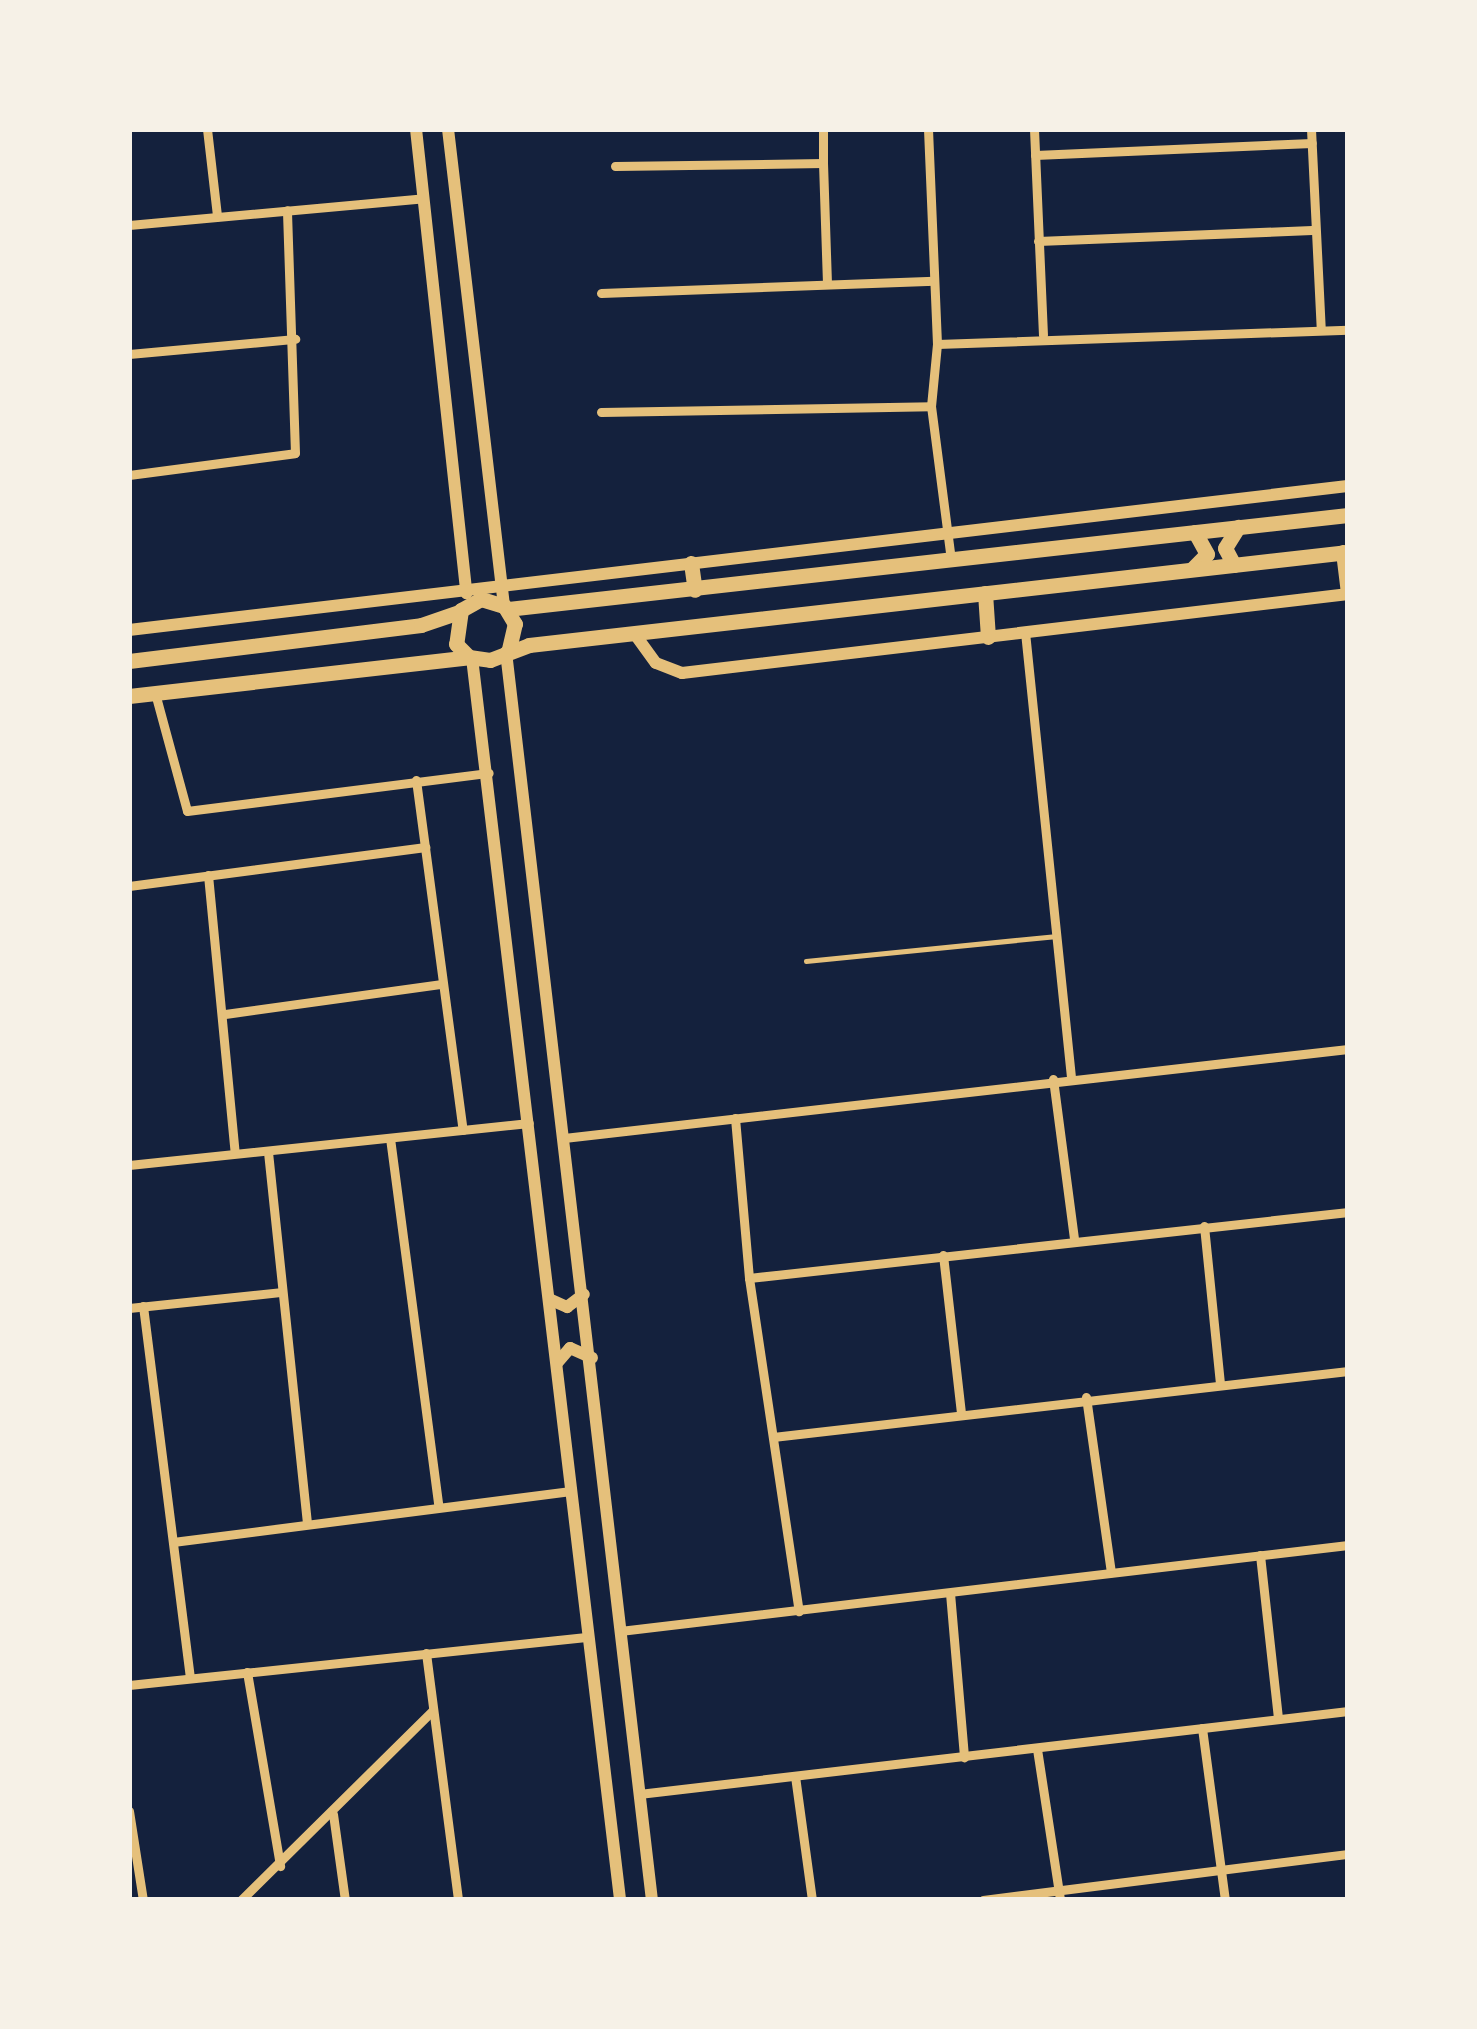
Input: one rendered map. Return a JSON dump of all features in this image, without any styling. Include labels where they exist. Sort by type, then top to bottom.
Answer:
[{"type":"main road","points":[[505,608],[1348,515]]},
{"type":"main road","points":[[1234,565],[1226,548],[1238,527]]},
{"type":"main road","points":[[1190,570],[1208,554],[1195,532]]},
{"type":"main road","points":[[129,696],[1345,552],[1348,592]]},
{"type":"main road","points":[[692,563],[695,590]]},
{"type":"main road","points":[[985,593],[988,637]]},
{"type":"main road","points":[[129,661],[421,625],[464,602],[489,599],[505,608],[515,624],[507,651]]},
{"type":"main road","points":[[464,602],[454,635],[470,658]]},
{"type":"street","points":[[208,129],[217,216]]},
{"type":"street","points":[[416,129],[464,602]]},
{"type":"street","points":[[448,129],[496,586],[505,608]]},
{"type":"street","points":[[823,129],[827,284]]},
{"type":"street","points":[[928,129],[937,344],[932,406],[951,560]]},
{"type":"street","points":[[1034,129],[1042,335]]},
{"type":"street","points":[[1311,129],[1312,230],[1321,330]]},
{"type":"street","points":[[1035,155],[1312,143]]},
{"type":"street","points":[[615,166],[823,163]]},
{"type":"street","points":[[129,224],[424,198]]},
{"type":"street","points":[[129,475],[295,453],[296,339],[287,210]]},
{"type":"street","points":[[1038,241],[1312,230]]},
{"type":"street","points":[[601,293],[934,281]]},
{"type":"street","points":[[937,344],[1042,335],[1348,330]]},
{"type":"street","points":[[129,354],[296,339]]},
{"type":"street","points":[[601,412],[932,406]]},
{"type":"street","points":[[129,630],[464,602],[496,586],[1348,486]]},
{"type":"street","points":[[634,634],[656,663],[682,673],[1348,592]]},
{"type":"street","points":[[1025,632],[1072,1077]]},
{"type":"street","points":[[507,651],[525,843],[592,1358],[652,1900]]},
{"type":"street","points":[[470,658],[498,845],[620,1900]]},
{"type":"street","points":[[155,693],[187,811],[489,773]]},
{"type":"street","points":[[416,780],[464,1130]]},
{"type":"street","points":[[498,845],[525,843]]},
{"type":"street","points":[[129,886],[425,847]]},
{"type":"street","points":[[208,875],[235,1153]]},
{"type":"street","points":[[225,1014],[442,983]]},
{"type":"street","points":[[564,1138],[1348,1048]]},
{"type":"street","points":[[1053,1079],[1074,1239]]},
{"type":"street","points":[[735,1118],[749,1278],[799,1612]]},
{"type":"street","points":[[129,1166],[529,1123]]},
{"type":"street","points":[[390,1138],[438,1504]]},
{"type":"street","points":[[268,1152],[307,1522]]},
{"type":"street","points":[[749,1278],[1348,1212]]},
{"type":"street","points":[[1204,1226],[1220,1384]]},
{"type":"street","points":[[943,1255],[961,1413]]},
{"type":"street","points":[[129,1308],[280,1292]]},
{"type":"street","points":[[549,1299],[567,1307],[584,1294]]},
{"type":"street","points":[[143,1306],[190,1678]]},
{"type":"street","points":[[557,1363],[570,1348],[592,1358]]},
{"type":"street","points":[[773,1437],[1086,1397],[1348,1371]]},
{"type":"street","points":[[1086,1397],[1111,1572]]},
{"type":"street","points":[[172,1542],[438,1504],[571,1491]]},
{"type":"street","points":[[620,1631],[1348,1545]]},
{"type":"street","points":[[1260,1556],[1278,1719]]},
{"type":"street","points":[[950,1593],[964,1756]]},
{"type":"street","points":[[129,1685],[588,1636]]},
{"type":"street","points":[[426,1653],[458,1900]]},
{"type":"street","points":[[247,1672],[280,1866]]},
{"type":"street","points":[[241,1900],[433,1710]]},
{"type":"street","points":[[640,1794],[1348,1711]]},
{"type":"street","points":[[1202,1728],[1225,1900]]},
{"type":"street","points":[[1037,1749],[1059,1896]]},
{"type":"street","points":[[795,1776],[812,1900]]},
{"type":"street","points":[[129,1811],[132,1854],[143,1900]]},
{"type":"street","points":[[333,1814],[345,1900]]},
{"type":"street","points":[[983,1900],[1059,1896],[1348,1854]]},
{"type":"lane","points":[[806,961],[1057,936]]}]
